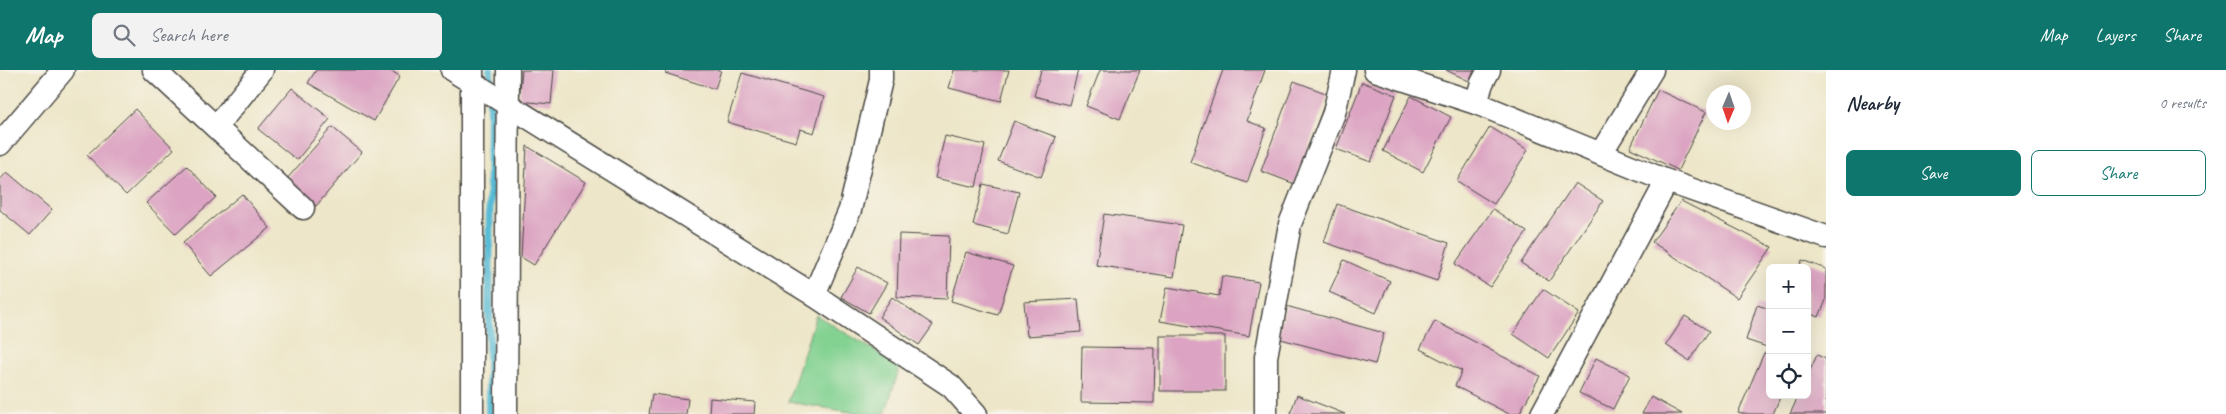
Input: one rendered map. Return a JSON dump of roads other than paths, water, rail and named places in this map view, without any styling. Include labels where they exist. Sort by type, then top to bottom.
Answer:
[{"type":"street","points":[[0,144],[63,70]]},
{"type":"street","points":[[154,70],[303,208]]},
{"type":"street","points":[[216,127],[262,70]]},
{"type":"street","points":[[452,70],[486,88],[814,295],[951,386],[976,414]]},
{"type":"street","points":[[472,414],[486,88],[508,70]]},
{"type":"street","points":[[814,295],[850,210],[881,80],[881,70]]},
{"type":"street","points":[[1266,414],[1266,357],[1290,224],[1334,112],[1344,70]]},
{"type":"street","points":[[1375,70],[1476,103],[1667,180],[1826,237]]},
{"type":"street","points":[[1476,103],[1488,70]]},
{"type":"street","points":[[1601,153],[1652,70]]},
{"type":"street","points":[[486,88],[506,414]]},
{"type":"street","points":[[1542,414],[1667,180]]},
{"type":"waterway","points":[[489,414],[490,70]]}]
